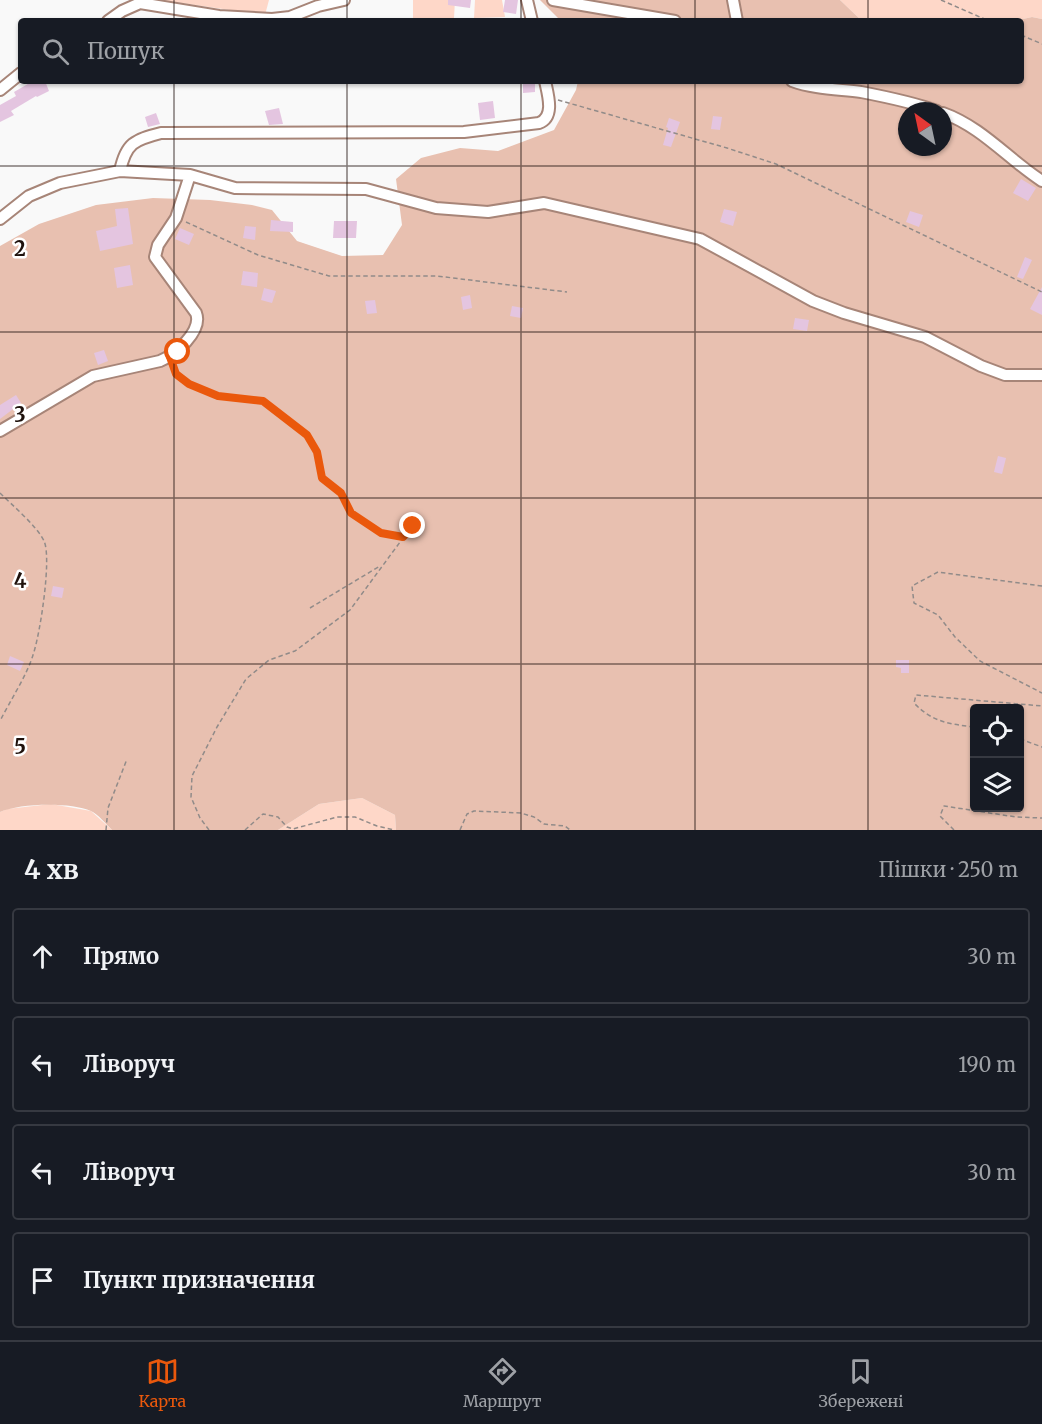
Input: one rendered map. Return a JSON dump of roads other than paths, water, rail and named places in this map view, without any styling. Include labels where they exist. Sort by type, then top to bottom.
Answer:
[{"type":"street","points":[[112,18],[125,0]]},
{"type":"street","points":[[281,18],[344,0]]},
{"type":"street","points":[[527,0],[531,18]]},
{"type":"street","points":[[553,0],[658,18]]},
{"type":"street","points":[[734,0],[736,18]]},
{"type":"street","points":[[113,18],[140,3],[219,16],[254,18]]},
{"type":"street","points":[[0,90],[18,75]]},
{"type":"street","points":[[120,171],[124,153],[139,139],[161,134],[464,132],[539,123],[545,121],[549,116],[549,98],[546,84]]},
{"type":"street","points":[[801,84],[912,102]]},
{"type":"street","points":[[952,116],[984,135],[1042,181]]},
{"type":"street","points":[[0,219],[29,196],[60,183],[120,171],[190,175],[235,188],[366,189],[446,209],[488,212],[544,203],[700,238],[813,301],[925,337],[981,366],[1005,375],[1042,375]]},
{"type":"street","points":[[0,431],[93,375],[160,361],[178,352],[197,326],[198,320],[196,313],[155,257],[158,245],[176,218],[190,175]]}]
